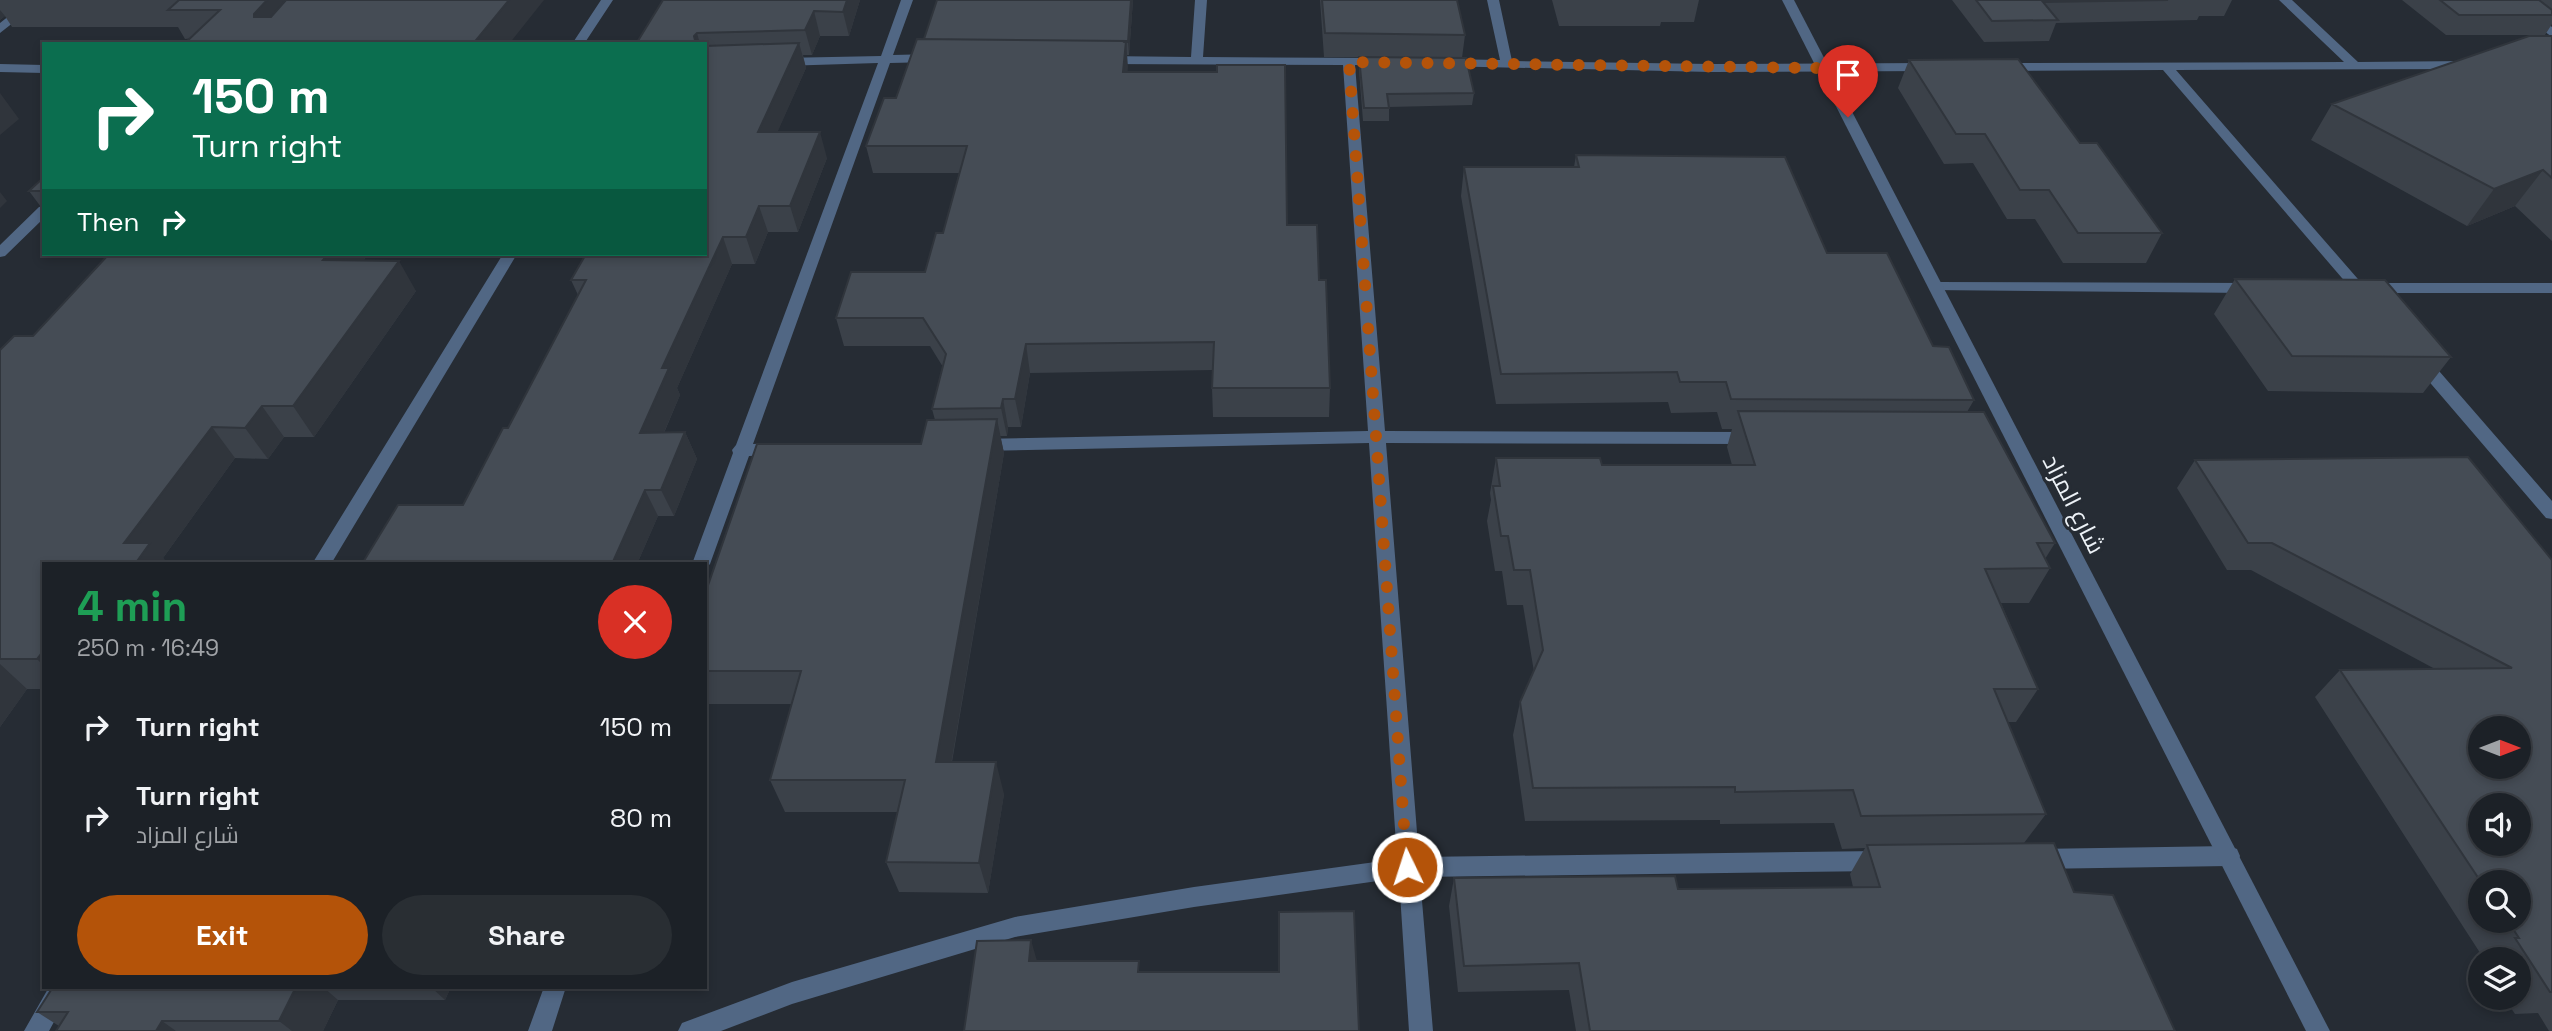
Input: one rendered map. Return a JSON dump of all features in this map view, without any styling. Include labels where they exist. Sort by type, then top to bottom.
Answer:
[{"type":"street","points":[[0,29],[36,0]]},
{"type":"street","points":[[579,42],[607,0]]},
{"type":"street","points":[[702,562],[740,450],[907,0]]},
{"type":"street","points":[[1197,61],[1201,0]]},
{"type":"street","points":[[1493,0],[1507,64]]},
{"type":"street","name":"شارع المزاد","points":[[1788,0],[1935,287],[2006,439],[2229,856],[2318,1031]]},
{"type":"street","points":[[2285,0],[2354,65]]},
{"type":"street","points":[[2510,0],[2552,33]]},
{"type":"street","points":[[775,62],[940,58]]},
{"type":"street","points":[[1089,60],[1402,63]]},
{"type":"street","points":[[1349,62],[1421,1031]]},
{"type":"street","points":[[1428,63],[1946,67]]},
{"type":"street","points":[[1987,67],[2484,65]]},
{"type":"street","points":[[2166,66],[2375,308]]},
{"type":"street","points":[[0,68],[42,69]]},
{"type":"street","points":[[0,253],[42,212]]},
{"type":"street","points":[[322,562],[509,256]]},
{"type":"street","points":[[1935,287],[2262,288]]},
{"type":"street","points":[[2330,288],[2552,288]]},
{"type":"street","points":[[2410,349],[2552,513]]},
{"type":"street","points":[[962,446],[1378,437],[1765,438]]},
{"type":"street","points":[[740,450],[795,449]]},
{"type":"street","points":[[2020,859],[2229,856]]},
{"type":"street","points":[[690,1031],[792,993],[1015,927],[1194,897],[1407,867],[1894,861]]},
{"type":"street","points":[[36,1031],[61,989]]},
{"type":"street","points":[[540,1031],[554,989]]},
{"type":"building","points":[[179,0],[267,0],[254,17],[271,17],[286,0],[509,0],[475,42],[186,42],[220,10],[168,10]]},
{"type":"building","points":[[663,0],[847,0],[843,12],[814,11],[805,30],[697,33],[694,36],[696,42],[637,42]]},
{"type":"building","points":[[937,0],[1131,0],[1128,42],[924,39]]},
{"type":"building","points":[[1322,0],[1457,0],[1465,35],[1325,33]]},
{"type":"building","points":[[1976,0],[2168,0],[2043,2],[2058,20],[1992,21]]},
{"type":"building","points":[[2440,0],[2539,0],[2552,10],[2552,15],[2459,15]]},
{"type":"building","points":[[2529,36],[2552,36],[2552,178],[2543,170],[2494,189],[2332,104]]},
{"type":"building","points":[[917,39],[1126,41],[1123,72],[1217,72],[1217,65],[1285,65],[1287,225],[1317,225],[1319,280],[1326,280],[1330,388],[1212,388],[1214,342],[1026,344],[1015,399],[1003,399],[1001,408],[932,409],[946,354],[923,318],[836,318],[851,272],[925,272],[936,233],[943,233],[967,146],[866,146],[884,98],[896,98]]},
{"type":"building","points":[[799,43],[758,132],[820,132],[790,206],[759,206],[746,237],[723,237],[662,368],[669,368],[640,433],[685,432],[661,490],[645,490],[613,562],[363,562],[398,505],[463,505],[503,428],[508,428],[586,280],[571,280],[585,256],[707,256],[707,46]]},
{"type":"building","points":[[1359,57],[1466,58],[1474,93],[1387,94],[1389,108],[1364,108]]},
{"type":"building","points":[[2018,59],[2080,143],[2097,143],[2162,233],[2078,233],[2049,190],[2020,190],[1985,134],[1956,134],[1909,60]]},
{"type":"building","points":[[1576,155],[1785,157],[1827,253],[1887,253],[1933,346],[1949,347],[1974,400],[1731,399],[1726,382],[1680,382],[1677,372],[1501,374],[1464,167],[1579,167]]},
{"type":"building","points":[[42,179],[42,191],[29,191]]},
{"type":"building","points":[[107,256],[326,256],[323,260],[399,261],[293,406],[262,406],[245,428],[212,427],[124,543],[150,543],[136,562],[42,562],[42,653],[37,659],[0,659],[0,350],[14,336],[33,336]]},
{"type":"building","points":[[2235,279],[2385,280],[2451,357],[2292,356]]},
{"type":"building","points":[[1738,411],[1984,412],[2055,543],[2037,543],[2050,568],[1985,569],[2038,689],[1994,689],[2046,814],[1861,816],[1853,790],[1735,792],[1735,787],[1533,788],[1520,702],[1543,650],[1530,570],[1514,570],[1508,536],[1501,536],[1493,486],[1500,486],[1496,458],[1600,458],[1602,465],[1755,465]]},
{"type":"building","points":[[997,419],[936,762],[996,762],[979,863],[886,862],[905,780],[770,780],[801,671],[707,671],[707,588],[757,444],[921,444],[927,420]]},
{"type":"building","points":[[2468,457],[2552,560],[2552,992],[2531,963],[2531,947],[2521,947],[2515,938],[2519,938],[2516,933],[2531,933],[2531,870],[2473,870],[2340,670],[2512,668],[2272,543],[2248,543],[2195,460]]},
{"type":"building","points":[[2054,843],[2074,892],[2113,895],[2175,1031],[1590,1031],[1579,963],[1464,966],[1454,878],[1675,876],[1678,889],[1880,887],[1867,845]]},
{"type":"building","points":[[1354,911],[1359,1031],[964,1031],[977,941],[1031,940],[1029,961],[1139,961],[1138,972],[1279,972],[1279,912]]},
{"type":"building","points":[[52,989],[295,989],[279,1021],[162,1021],[156,1031],[56,1031],[68,1012],[37,1012]]},
{"type":"route","points":[[1407,867],[1349,62],[1822,68],[1848,117]]}]
